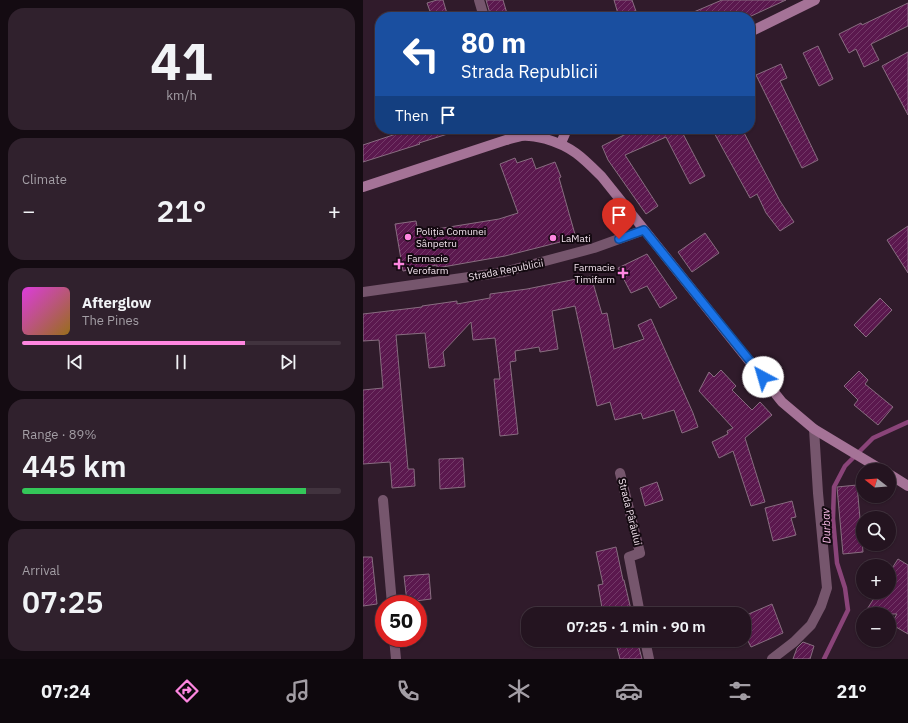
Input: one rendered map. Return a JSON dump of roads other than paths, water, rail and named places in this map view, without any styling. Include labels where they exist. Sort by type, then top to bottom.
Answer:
[{"type":"main road","points":[[755,30],[815,0]]},
{"type":"main road","points":[[363,187],[517,134]]},
{"type":"main road","points":[[524,134],[561,143],[585,160],[602,177],[782,402],[815,429],[870,463]]},
{"type":"main road","points":[[561,143],[565,134]]},
{"type":"main road","points":[[896,478],[908,486]]},
{"type":"street","points":[[479,0],[483,12]]},
{"type":"street","name":"Strada Republicii","points":[[363,292],[504,272],[580,253],[644,230]]},
{"type":"street","points":[[772,659],[794,642],[811,625],[821,606],[827,588],[818,494],[815,429]]},
{"type":"street","name":"Strada Pârâului","points":[[620,473],[640,553],[629,556],[639,607]]},
{"type":"street","points":[[383,500],[391,595]]},
{"type":"street","points":[[395,647],[396,659]]},
{"type":"street","points":[[646,647],[649,659]]},
{"type":"waterway","name":"Durbav","points":[[824,659],[848,610],[845,588],[837,563],[833,519],[834,487],[845,466],[873,438],[908,422]]},
{"type":"place","name":"Poliția Comunei Sânpetru","points":[[408,237]]},
{"type":"place","name":"LaMati","points":[[553,238]]},
{"type":"place","name":"Farmacie Verofarm","points":[[399,264]]},
{"type":"place","name":"Farmacie Timifarm","points":[[623,273]]}]
